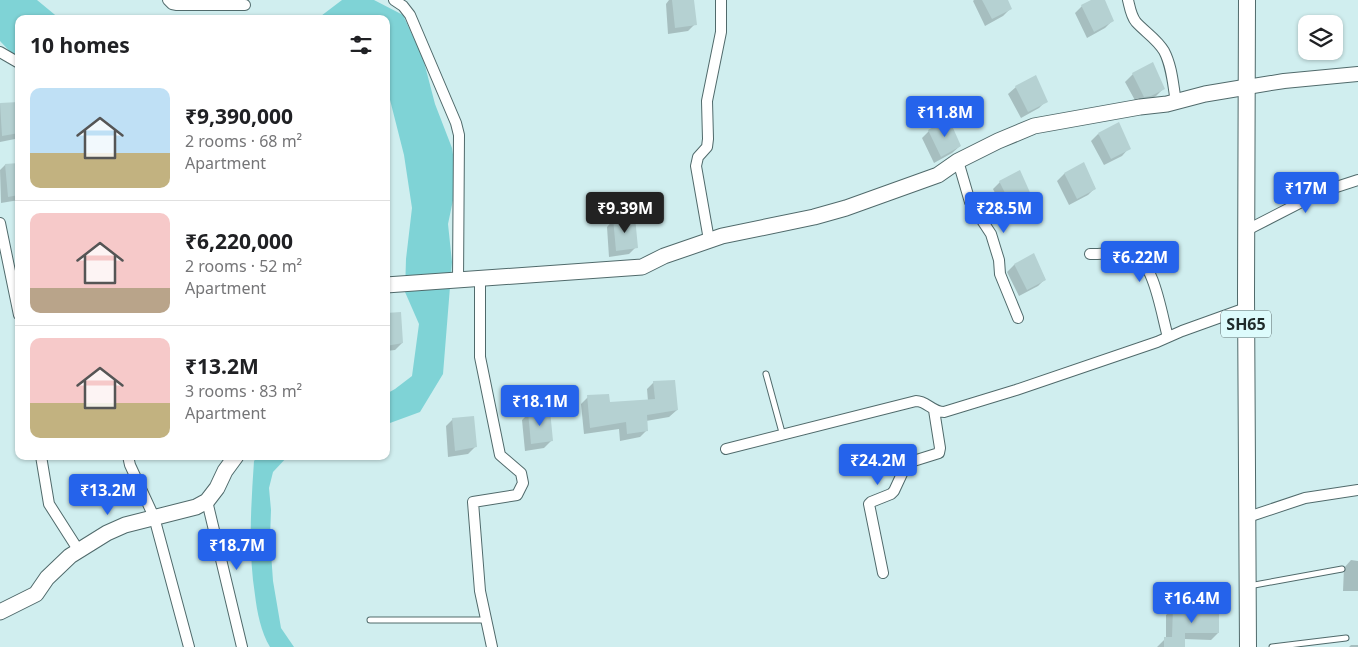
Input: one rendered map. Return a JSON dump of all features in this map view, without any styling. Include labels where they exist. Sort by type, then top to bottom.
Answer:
[{"type":"main road","name":"SH65","points":[[1247,0],[1248,647]]},
{"type":"main road","points":[[391,285],[642,267],[664,256],[709,240],[846,208],[938,175],[998,141],[1034,126],[1176,102],[1247,87]]},
{"type":"main road","points":[[0,612],[36,594],[47,578],[70,556],[107,533],[125,525],[196,507],[207,501],[233,460]]},
{"type":"street","points":[[168,0],[172,4],[177,5],[245,5]]},
{"type":"street","points":[[394,0],[403,6],[410,15],[456,123],[460,148],[455,281]]},
{"type":"street","points":[[709,240],[696,166],[698,157],[707,147],[707,101],[721,32],[721,0]]},
{"type":"street","points":[[1128,0],[1135,21],[1164,51],[1176,102]]},
{"type":"street","points":[[0,52],[15,61]]},
{"type":"street","points":[[1247,87],[1284,81],[1358,74]]},
{"type":"street","points":[[958,162],[970,202],[991,234],[999,260],[1000,274],[1018,318]]},
{"type":"street","points":[[1247,230],[1321,192],[1358,180]]},
{"type":"street","points":[[0,223],[15,296]]},
{"type":"street","points":[[1090,254],[1133,255],[1143,261],[1150,272],[1168,337]]},
{"type":"street","points":[[480,279],[480,356],[500,455],[521,473],[523,483],[517,495],[474,502],[480,591],[492,647]]},
{"type":"street","points":[[726,449],[916,402],[926,403],[934,410],[944,412],[1016,390],[1246,308]]},
{"type":"street","points":[[883,573],[869,504],[894,491],[907,463],[939,453],[940,448],[934,410]]},
{"type":"street","points":[[42,460],[49,504],[79,551]]},
{"type":"street","points":[[129,460],[154,517],[189,647]]},
{"type":"street","points":[[1248,517],[1304,498],[1358,490]]},
{"type":"street","points":[[207,501],[242,647]]},
{"type":"lane","points":[[766,374],[783,436]]},
{"type":"lane","points":[[1248,586],[1342,569]]},
{"type":"lane","points":[[370,620],[486,620]]},
{"type":"lane","points":[[1272,647],[1346,638]]},
{"type":"water","points":[[0,0],[37,0],[55,15],[15,15],[15,57],[0,41]]},
{"type":"water","points":[[342,0],[374,0],[403,15],[423,58],[435,104],[452,148],[457,181],[448,224],[452,262],[443,374],[420,412],[390,423],[390,392],[412,376],[419,324],[405,292],[406,259],[412,208],[404,155],[390,100],[390,15],[322,15]]},
{"type":"water","points":[[284,460],[273,472],[269,488],[271,510],[270,538],[273,581],[281,628],[294,647],[270,647],[262,628],[257,608],[251,561],[254,461]]},
{"type":"building","points":[[672,0],[694,0],[697,25],[675,28]]},
{"type":"building","points":[[982,0],[1008,0],[1012,9],[992,19]]},
{"type":"building","points":[[1091,0],[1105,0],[1114,21],[1094,32],[1081,5]]},
{"type":"building","points":[[1153,62],[1165,89],[1151,96],[1144,97],[1132,73]]},
{"type":"building","points":[[1036,75],[1048,102],[1028,112],[1015,86]]},
{"type":"building","points":[[15,102],[15,134],[2,136],[0,103]]},
{"type":"building","points":[[949,119],[961,146],[941,157],[928,130]]},
{"type":"building","points":[[1119,122],[1131,149],[1111,159],[1098,133]]},
{"type":"building","points":[[1084,162],[1096,189],[1077,199],[1064,173]]},
{"type":"building","points":[[15,163],[15,196],[8,197],[5,164]]},
{"type":"building","points":[[1020,170],[1032,197],[1012,207],[999,181]]},
{"type":"building","points":[[635,217],[638,248],[616,251],[613,218]]},
{"type":"building","points":[[1034,253],[1046,280],[1027,290],[1014,264]]},
{"type":"building","points":[[401,312],[403,343],[390,345],[390,313]]},
{"type":"building","points":[[675,380],[678,410],[647,415],[648,431],[627,434],[626,422],[590,428],[587,395],[609,394],[610,402],[655,399],[653,381]]},
{"type":"building","points":[[550,410],[553,441],[531,444],[528,412]]},
{"type":"building","points":[[474,416],[477,447],[455,451],[452,418]]},
{"type":"building","points":[[1173,607],[1219,609],[1219,633],[1185,633],[1185,647],[1164,647],[1164,637],[1172,637]]}]
